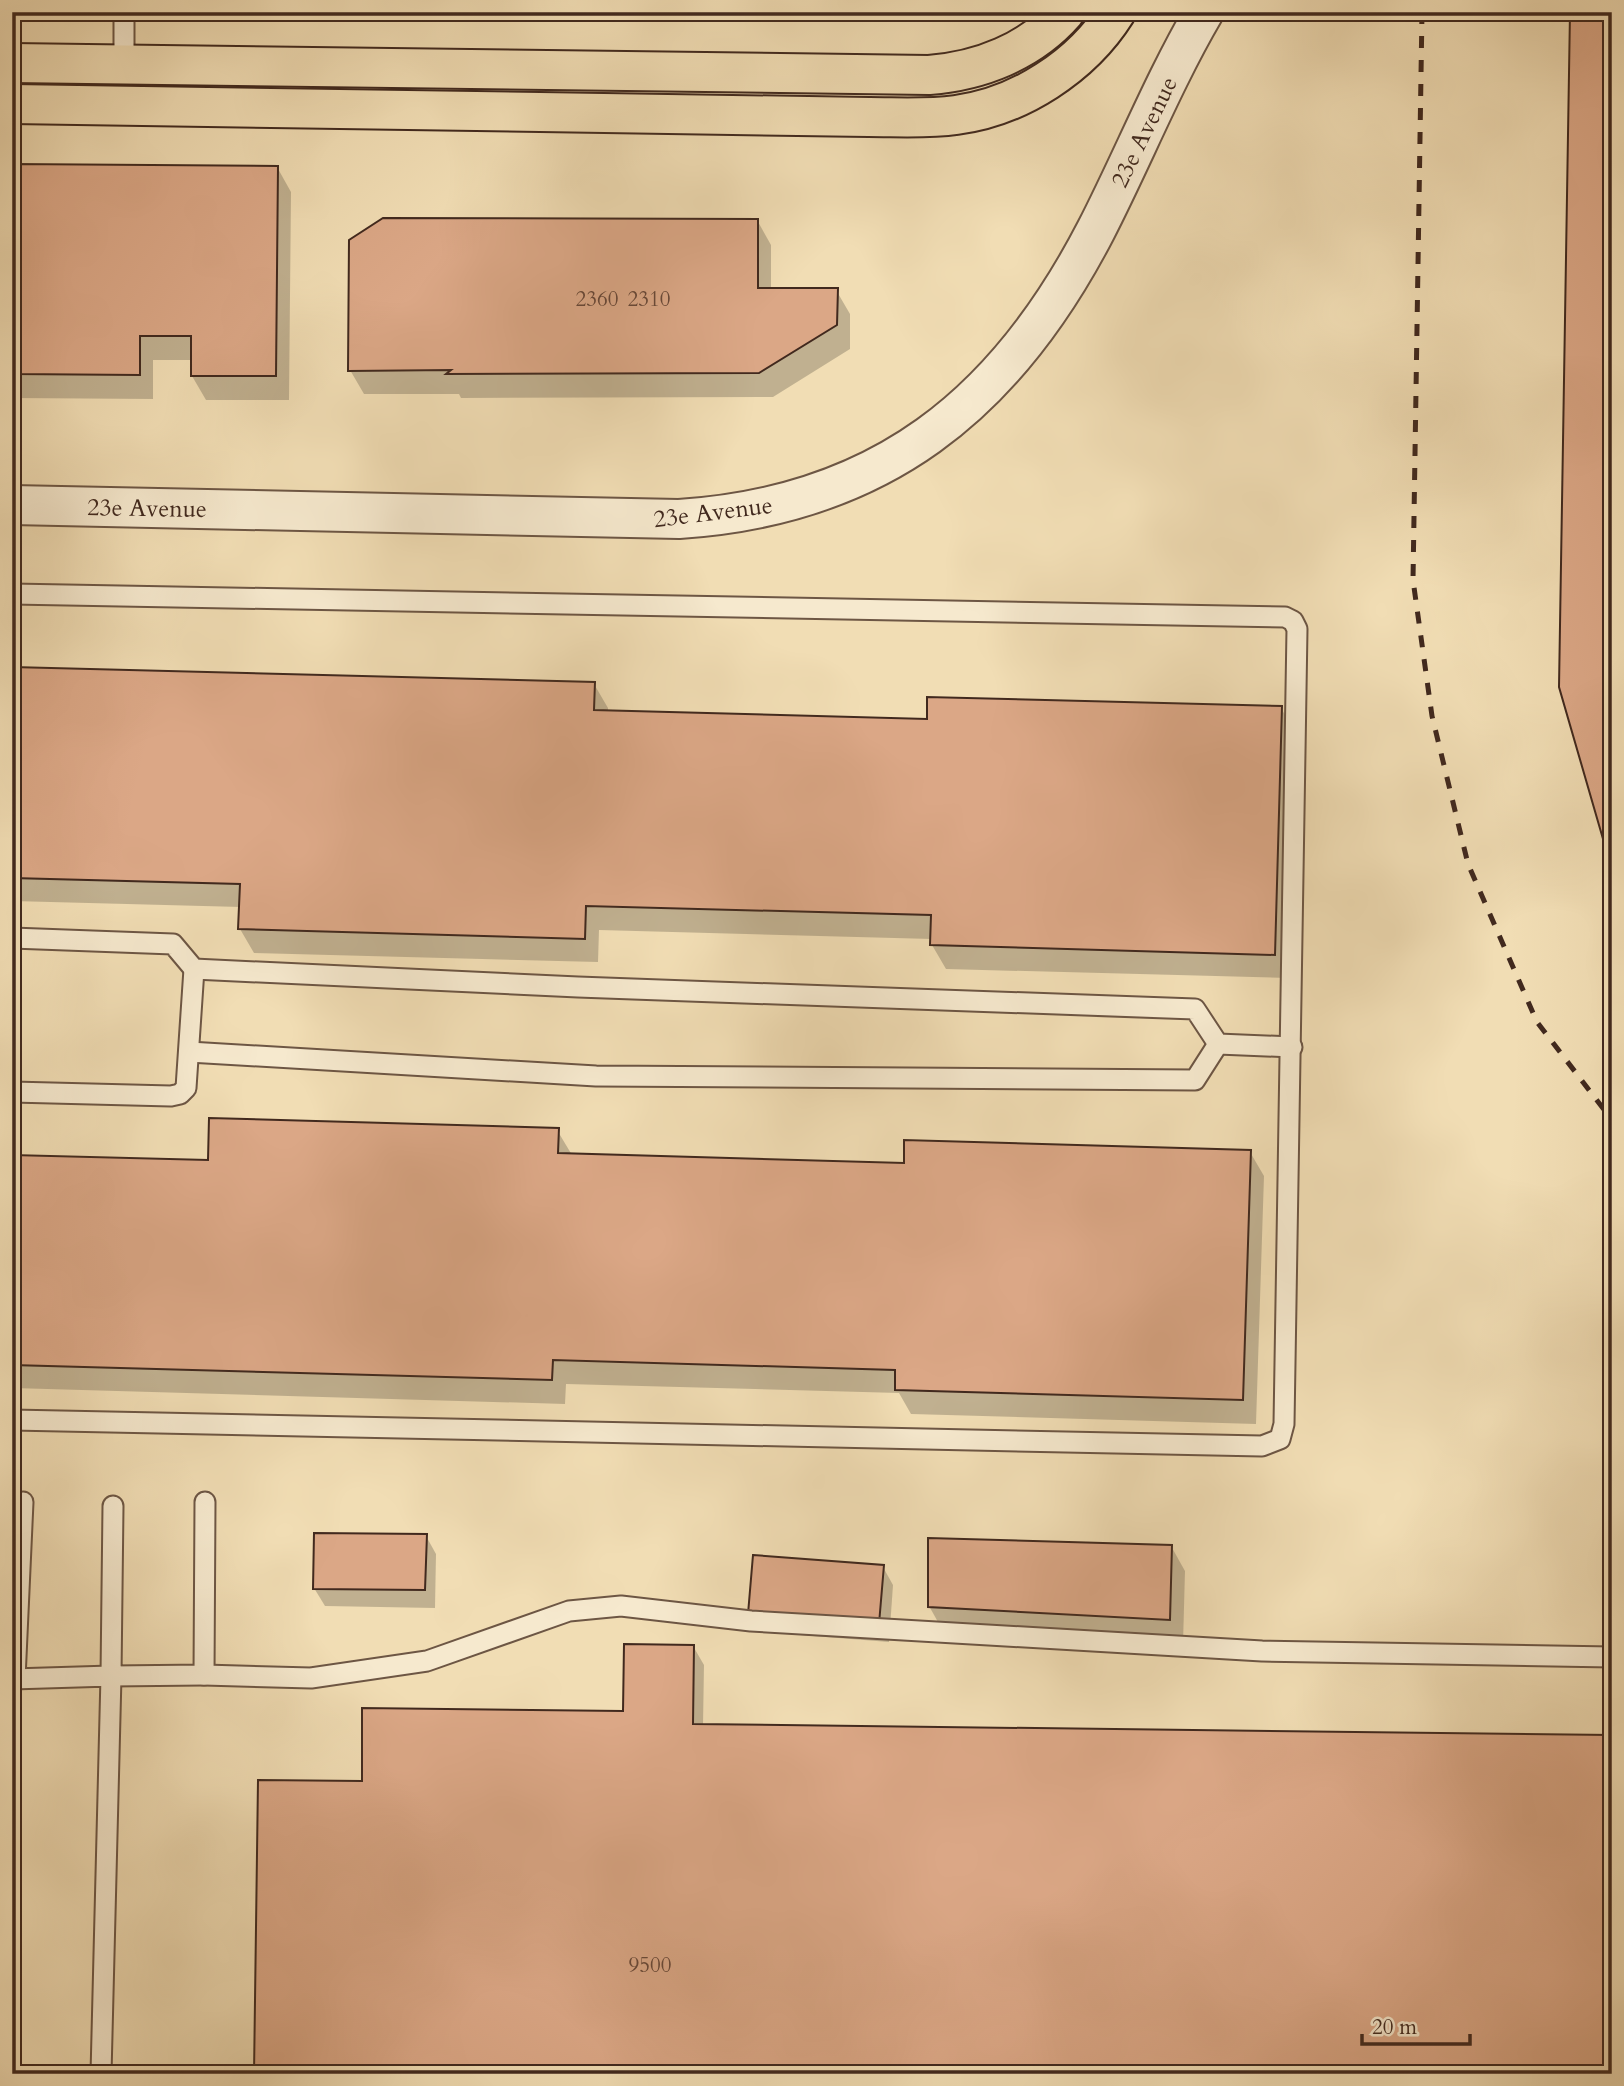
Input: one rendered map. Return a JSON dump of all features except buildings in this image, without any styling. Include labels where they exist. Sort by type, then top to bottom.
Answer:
[{"type":"highway","points":[[12,63],[929,75],[976,68],[1000,59],[1042,33],[1065,12]]},
{"type":"highway","points":[[12,104],[947,116],[1002,104],[1045,82],[1080,54],[1116,12]]},
{"type":"street","name":"23e Avenue","points":[[12,505],[679,519],[741,513],[774,506],[860,475],[894,459],[948,421],[997,377],[1031,335],[1055,301],[1095,231],[1204,12]]},
{"type":"lane","points":[[124,12],[124,64]]},
{"type":"lane","points":[[12,594],[1285,617],[1293,621],[1297,629],[1292,1047],[1284,1424],[1280,1439],[1262,1446],[12,1420]]},
{"type":"lane","points":[[12,938],[173,944],[194,969],[186,1088],[180,1094],[171,1096],[12,1092]]},
{"type":"lane","points":[[194,969],[564,986],[1195,1009],[1218,1044]]},
{"type":"lane","points":[[1218,1044],[1292,1047]]},
{"type":"lane","points":[[188,1052],[596,1076],[1195,1080],[1218,1044]]},
{"type":"lane","points":[[23,1502],[14,1679],[204,1675],[311,1678],[427,1661],[569,1611],[621,1606],[751,1621],[1262,1651],[1612,1657]]},
{"type":"lane","points":[[204,1675],[205,1502]]},
{"type":"lane","points":[[101,2074],[113,1506]]},
{"type":"railway","points":[[1422,12],[1413,580],[1432,716],[1468,864],[1537,1022],[1612,1120]]}]
